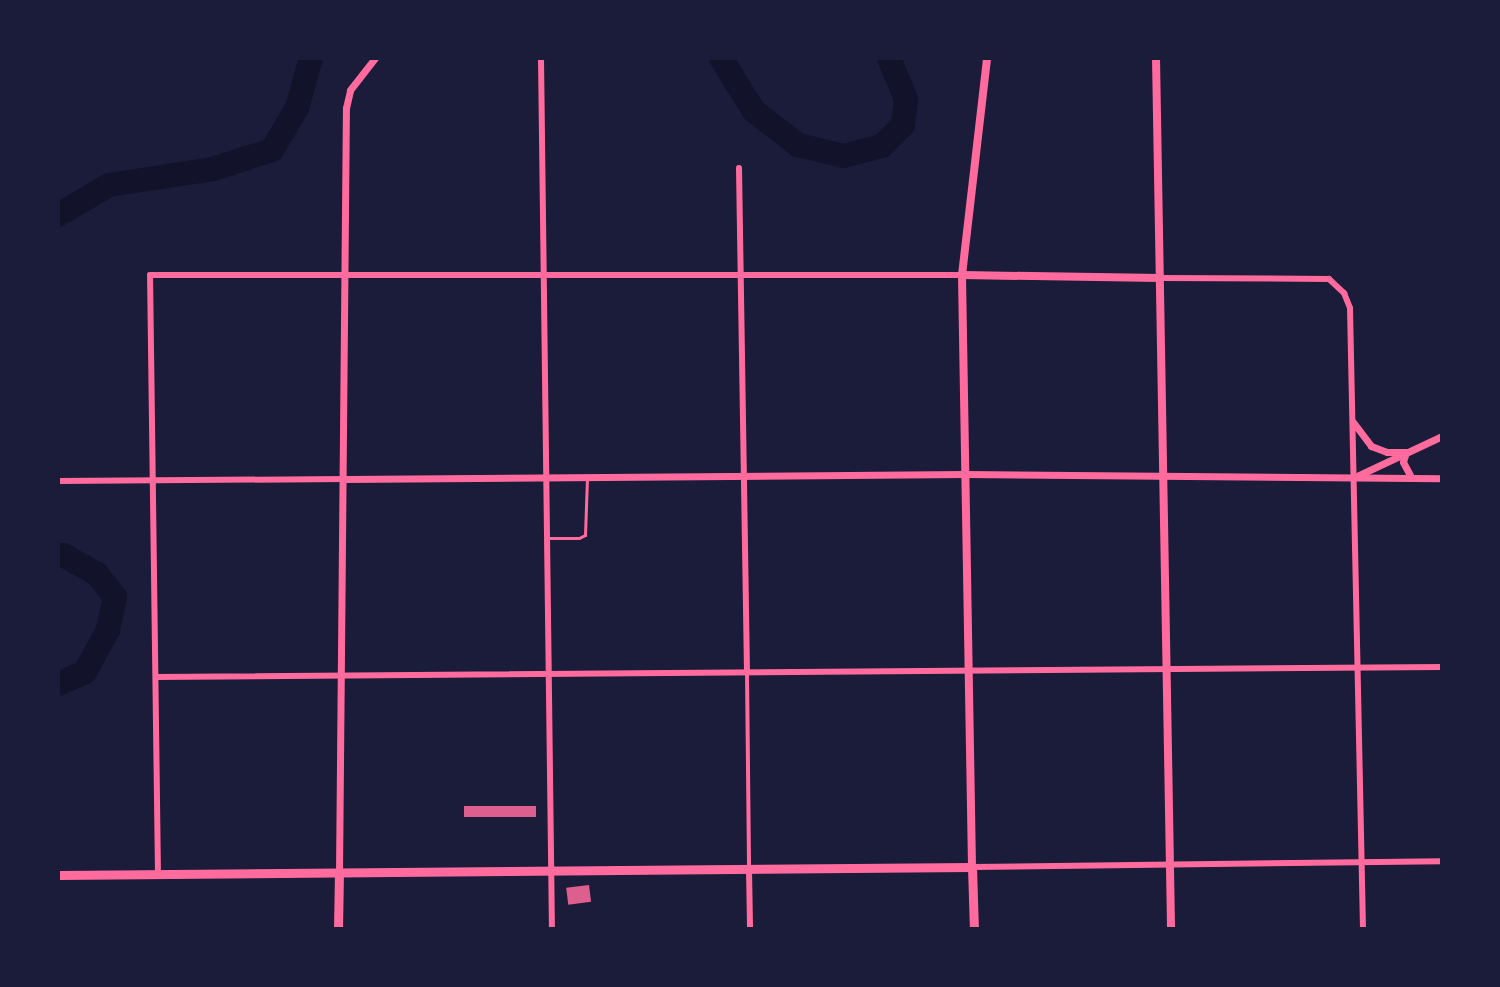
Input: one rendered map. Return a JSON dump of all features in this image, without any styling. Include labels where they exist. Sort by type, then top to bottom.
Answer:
[{"type":"main road","points":[[974,929],[962,275],[987,58]]},
{"type":"main road","points":[[1156,58],[1171,929]]},
{"type":"main road","points":[[962,275],[1160,278]]},
{"type":"main road","points":[[58,875],[972,867]]},
{"type":"main road","points":[[338,929],[339,873]]},
{"type":"street","points":[[339,873],[346,108],[350,90],[375,58]]},
{"type":"street","points":[[541,58],[552,929]]},
{"type":"street","points":[[739,168],[750,929]]},
{"type":"street","points":[[158,875],[150,275],[962,275]]},
{"type":"street","points":[[1160,278],[1329,279],[1344,293],[1350,308],[1363,929]]},
{"type":"street","points":[[1353,422],[1371,446],[1387,452],[1407,452]]},
{"type":"street","points":[[1355,476],[1442,436]]},
{"type":"street","points":[[1407,452],[1403,462],[1411,477]]},
{"type":"street","points":[[58,481],[965,474],[1442,478]]},
{"type":"street","points":[[156,677],[1442,667]]},
{"type":"street","points":[[972,867],[1442,861]]},
{"type":"lane","points":[[547,538],[585,535],[587,477]]},
{"type":"building","points":[[464,806],[536,806],[536,817],[464,817]]},
{"type":"building","points":[[589,885],[591,902],[568,905],[566,888]]},
{"type":"waterway","points":[[58,215],[109,185],[213,169],[272,150],[297,108],[311,58]]},
{"type":"waterway","points":[[721,58],[754,111],[798,145],[844,156],[882,146],[903,125],[906,99],[889,58]]},
{"type":"waterway","points":[[58,556],[63,555],[97,574],[115,597],[108,630],[85,672],[58,684]]},
{"type":"waterway","points":[[58,688],[66,680]]}]
